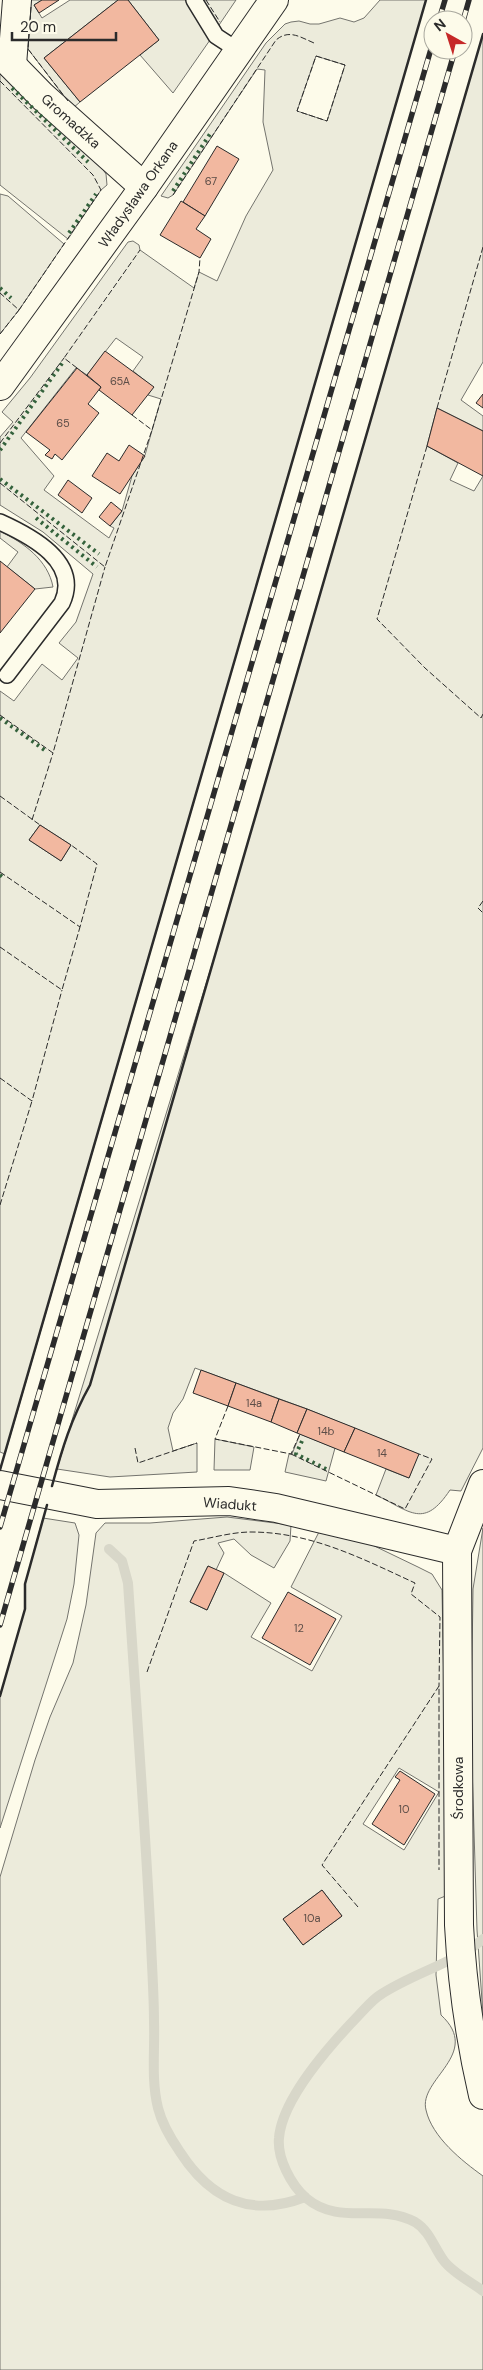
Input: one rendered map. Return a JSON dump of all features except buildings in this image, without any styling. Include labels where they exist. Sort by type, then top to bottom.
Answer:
[{"type":"street","points":[[6,59],[17,0]]},
{"type":"street","name":"Władysława Orkana","points":[[0,386],[144,187],[274,0]]},
{"type":"street","name":"Gromadzka","points":[[6,59],[42,96],[144,187]]},
{"type":"street","name":"Środkowa","points":[[483,1484],[457,1551],[459,1925],[462,1977],[473,2052],[483,2095]]},
{"type":"street","name":"Wiadukt","points":[[0,1485],[97,1504],[230,1502],[276,1508],[457,1551]]},
{"type":"lane","points":[[194,0],[216,36],[239,50]]},
{"type":"lane","points":[[0,522],[26,534],[50,553],[68,580],[68,592],[62,604],[7,675]]},
{"type":"shaded area","points":[[31,0],[42,0],[34,5],[42,18],[70,0],[118,0],[44,58],[80,102],[73,108],[28,49]]},
{"type":"shaded area","points":[[128,0],[186,0],[210,40],[173,93],[140,55],[159,40]]},
{"type":"shaded area","points":[[200,0],[236,0],[217,28]]},
{"type":"shaded area","points":[[380,0],[426,0],[5,1454],[0,1452],[0,691],[14,701],[42,664],[62,680],[78,658],[59,643],[76,622],[93,574],[43,532],[0,505],[0,437],[13,422],[2,412],[30,378],[128,242],[133,241],[139,245],[140,250],[194,288],[199,272],[217,281],[246,216],[273,170],[263,122],[265,70],[257,69],[173,195],[168,198],[161,196],[266,43],[285,24],[299,21],[319,24],[340,18],[354,22],[364,18]],"holes":[[[316,56],[345,65],[327,121],[297,111]],[[116,338],[143,357],[133,371],[153,387],[148,395],[161,399],[145,455],[132,476],[122,511],[110,526],[114,528],[109,538],[44,490],[54,476],[21,438],[76,368],[87,375]],[[40,825],[71,845],[61,861],[29,840]]]},
{"type":"shaded area","points":[[483,34],[483,362],[461,400],[483,416],[483,431],[437,408],[427,446],[458,463],[450,480],[474,491],[483,476],[483,1448],[461,1491],[450,1490],[432,1510],[416,1514],[376,1495],[386,1469],[409,1478],[418,1454],[307,1409],[195,1368],[183,1399],[173,1413],[168,1428],[173,1451],[197,1443],[197,1472],[110,1477],[57,1469],[217,948]]},
{"type":"shaded area","points":[[0,69],[106,174],[107,185],[101,190],[68,239],[0,185]]},
{"type":"shaded area","points":[[0,194],[8,196],[64,244],[19,310],[0,334]]},
{"type":"shaded area","points":[[0,531],[34,553],[46,569],[53,587],[35,589],[7,567],[18,552],[0,538]]},
{"type":"shaded area","points":[[300,1434],[335,1448],[326,1481],[285,1472],[289,1454],[292,1454]]},
{"type":"shaded area","points":[[215,1439],[254,1447],[250,1470],[214,1470]]},
{"type":"shaded area","points":[[227,1517],[291,1525],[290,1541],[274,1568],[251,1555],[234,1539],[218,1543],[224,1553],[216,1570],[208,1566],[190,1602],[207,1610],[224,1573],[271,1603],[251,1637],[312,1671],[342,1616],[291,1587],[321,1528],[364,1541],[432,1574],[442,1590],[448,1895],[438,1899],[436,1975],[441,2015],[452,2029],[455,2042],[453,2054],[426,2099],[426,2110],[434,2130],[441,2139],[457,2156],[483,2176],[483,2370],[0,2370],[0,1877],[35,1760],[50,1717],[73,1663],[86,1605],[96,1533],[105,1523],[150,1523]],"holes":[[[399,1768],[439,1792],[404,1850],[363,1824]],[[322,1890],[342,1916],[303,1945],[283,1919]]]},
{"type":"shaded area","points":[[43,1518],[75,1523],[79,1535],[74,1584],[67,1619],[0,1828],[0,1696],[25,1609],[25,1584]]},
{"type":"shaded area","points":[[483,1528],[483,2015],[477,1930],[471,1732],[473,1589]]},
{"type":"waterway","points":[[109,1549],[122,1561],[128,1583],[151,1942],[155,2087],[160,2114],[170,2137],[192,2169],[219,2193],[250,2205],[267,2206],[305,2197]]},
{"type":"waterway","points":[[483,1939],[459,1955],[406,1980],[377,1997],[322,2057],[298,2090],[282,2123],[279,2138],[280,2154],[286,2171],[300,2193],[306,2198],[319,2207],[333,2211],[387,2214],[401,2216],[415,2222],[428,2235],[440,2256],[448,2265],[483,2291]]},
{"type":"railway","points":[[442,10],[445,0]]},
{"type":"railway","points":[[466,10],[469,0]]},
{"type":"railway","points":[[0,1527],[428,60]]},
{"type":"railway","points":[[0,1625],[452,60]]},
{"type":"hedge","points":[[12,88],[88,162]]},
{"type":"hedge","points":[[173,191],[210,134]]},
{"type":"hedge","points":[[69,233],[96,194]]},
{"type":"hedge","points":[[0,288],[11,298]]},
{"type":"hedge","points":[[0,450],[63,362]]},
{"type":"hedge","points":[[0,479],[99,554]]},
{"type":"hedge","points":[[36,518],[97,567]]},
{"type":"hedge","points":[[0,718],[46,751]]},
{"type":"hedge","points":[[0,875],[4,878]]},
{"type":"hedge","points":[[302,1441],[296,1454],[328,1470]]},
{"type":"fence","points":[[206,0],[220,22]]},
{"type":"fence","points":[[31,7],[28,49],[68,101]]},
{"type":"fence","points":[[173,195],[276,40],[285,35],[295,35],[314,43]]},
{"type":"fence","points":[[316,56],[345,65],[327,121],[297,111],[316,56]]},
{"type":"fence","points":[[0,81],[93,175],[101,190],[19,310],[0,293]]},
{"type":"fence","points":[[437,408],[483,247]]},
{"type":"fence","points":[[77,368],[64,358],[140,250]]},
{"type":"fence","points":[[132,415],[152,430],[199,272],[200,258]]},
{"type":"fence","points":[[0,334],[19,310]]},
{"type":"fence","points":[[0,443],[64,358]]},
{"type":"fence","points":[[0,483],[105,567],[152,430]]},
{"type":"fence","points":[[427,446],[377,619],[425,668],[481,718],[483,714]]},
{"type":"fence","points":[[0,715],[53,753],[105,567]]},
{"type":"fence","points":[[32,820],[53,753]]},
{"type":"fence","points":[[0,796],[40,825]]},
{"type":"fence","points":[[0,872],[80,927],[97,864],[71,845]]},
{"type":"fence","points":[[483,901],[478,908],[483,913]]},
{"type":"fence","points":[[0,947],[62,990],[80,927]]},
{"type":"fence","points":[[0,1078],[32,1101],[62,990]]},
{"type":"fence","points":[[0,1205],[32,1101]]},
{"type":"fence","points":[[228,1406],[215,1439],[291,1454],[300,1434]]},
{"type":"fence","points":[[135,1448],[138,1463],[197,1443]]},
{"type":"fence","points":[[291,1454],[405,1509],[432,1459],[419,1454]]},
{"type":"fence","points":[[147,1672],[194,1541],[244,1532],[273,1533],[336,1548],[415,1583],[411,1594],[440,1617],[439,1686]]},
{"type":"fence","points":[[358,1907],[322,1865],[439,1686],[439,1870]]},
{"type":"wall","points":[[0,1470],[426,0]]},
{"type":"wall","points":[[52,1486],[59,1459],[77,1410],[90,1385],[483,34]]},
{"type":"wall","points":[[0,1696],[25,1609],[25,1584],[47,1505]]}]
